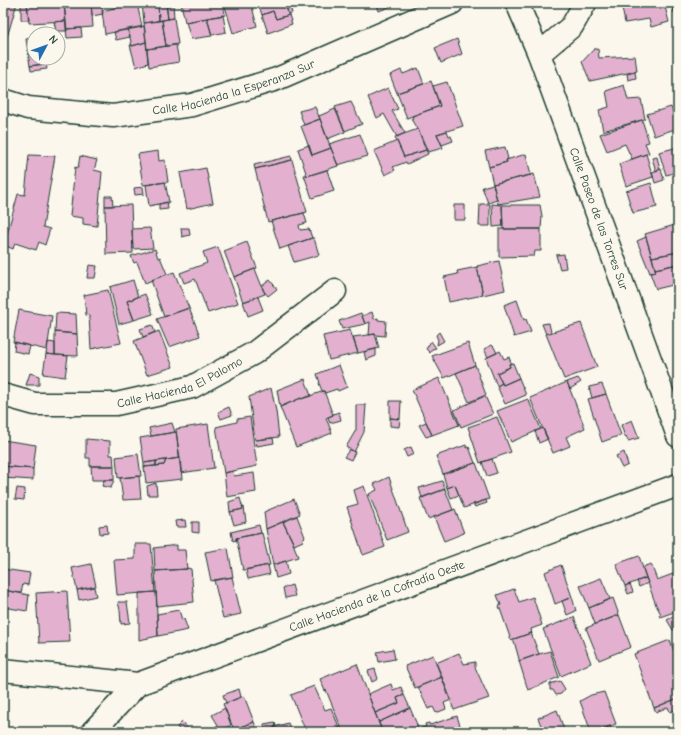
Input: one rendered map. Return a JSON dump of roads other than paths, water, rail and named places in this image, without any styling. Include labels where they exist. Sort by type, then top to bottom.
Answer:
[{"type":"street","name":"Calle Hacienda la Esperanza Sur","points":[[3,100],[28,108],[113,116],[192,105],[277,79],[452,3]]},
{"type":"street","name":"Calle Paseo de las Torres Sur","points":[[516,3],[539,54],[678,436]]},
{"type":"street","points":[[539,54],[572,26],[585,3]]},
{"type":"street","name":"Calle Hacienda El Palomo","points":[[3,395],[35,404],[116,404],[192,387],[254,353],[335,291]]},
{"type":"street","name":"Calle Hacienda de la Cofradía Oeste","points":[[92,732],[138,684],[678,485]]},
{"type":"street","points":[[3,670],[138,684]]}]
